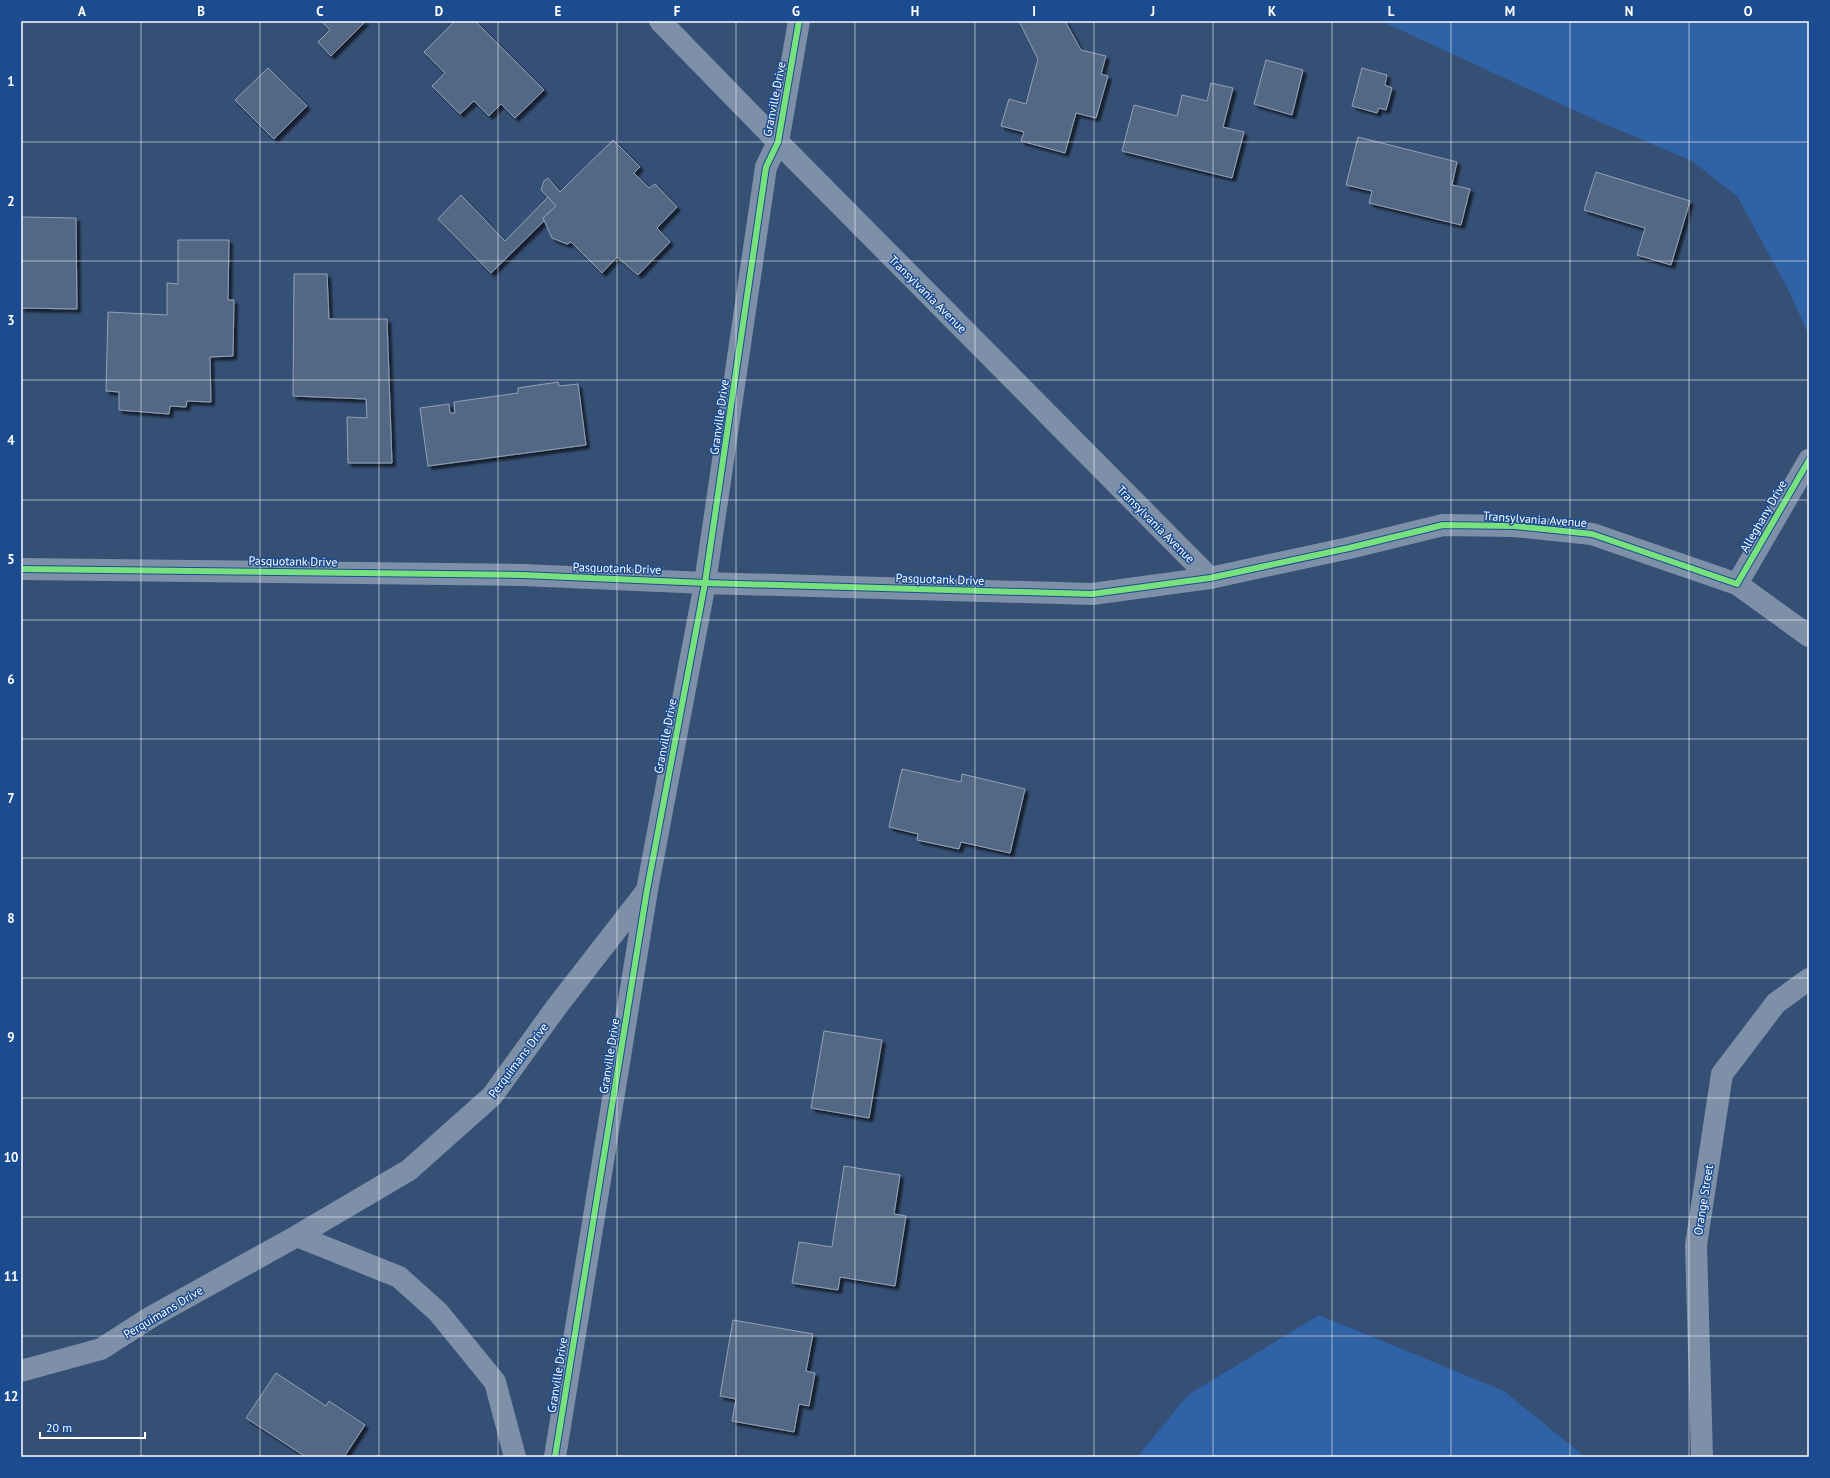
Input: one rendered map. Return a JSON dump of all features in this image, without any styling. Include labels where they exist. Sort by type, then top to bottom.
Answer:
[{"type":"street","name":"Transylvania Avenue","points":[[660,21],[1210,578],[1443,525],[1514,526],[1592,534],[1736,584],[1809,636]]},
{"type":"street","name":"Granville Drive","points":[[555,1457],[646,890],[705,583],[766,167],[778,142],[799,21]]},
{"type":"street","name":"Alleghany Drive","points":[[1736,584],[1809,460]]},
{"type":"street","name":"Pasquotank Drive","points":[[21,569],[523,575],[705,583],[1092,594],[1210,578]]},
{"type":"street","name":"Perquimans Drive","points":[[21,1371],[101,1349],[151,1317],[298,1236],[409,1170],[492,1096],[558,1005],[646,890]]},
{"type":"street","name":"Orange Street","points":[[1702,1457],[1696,1245],[1722,1074],[1776,1003],[1809,978]]},
{"type":"street","points":[[298,1236],[399,1277],[438,1312],[495,1382],[515,1457]]},
{"type":"shaded area","points":[[1381,21],[1809,21],[1809,336],[1789,291],[1737,196],[1692,161],[1591,118]]},
{"type":"shaded area","points":[[1319,1315],[1504,1391],[1585,1457],[1137,1457],[1188,1395]]},
{"type":"building","points":[[321,21],[366,21],[331,56],[318,42],[330,30]]},
{"type":"building","points":[[455,21],[475,21],[544,90],[515,118],[501,104],[489,116],[474,101],[460,114],[432,86],[445,73],[424,52]]},
{"type":"building","points":[[1019,21],[1065,21],[1081,50],[1106,56],[1101,74],[1108,76],[1096,118],[1076,113],[1065,153],[1021,141],[1024,132],[1001,126],[1009,99],[1026,104],[1038,59]]},
{"type":"building","points":[[1266,60],[1303,70],[1292,115],[1254,104]]},
{"type":"building","points":[[268,68],[307,106],[274,139],[235,100]]},
{"type":"building","points":[[1362,68],[1387,75],[1385,85],[1392,88],[1386,110],[1379,108],[1377,113],[1352,106]]},
{"type":"building","points":[[1211,83],[1233,88],[1223,127],[1244,132],[1232,178],[1122,151],[1134,105],[1177,116],[1182,95],[1207,101]]},
{"type":"building","points":[[1358,137],[1457,162],[1452,185],[1470,189],[1461,225],[1369,203],[1372,191],[1346,185]]},
{"type":"building","points":[[613,140],[640,167],[634,173],[649,188],[655,184],[677,207],[657,228],[670,242],[638,275],[617,257],[602,273],[571,242],[567,244],[552,238],[543,218],[556,206],[541,190],[544,181],[548,178],[560,192]]},
{"type":"building","points":[[1596,172],[1690,201],[1671,265],[1637,255],[1645,228],[1584,210]]},
{"type":"building","points":[[461,195],[505,241],[548,197],[556,206],[543,218],[544,221],[491,273],[438,219]]},
{"type":"building","points":[[21,217],[76,218],[77,309],[21,308]]},
{"type":"building","points":[[178,240],[229,240],[228,300],[234,300],[233,356],[210,357],[211,402],[187,401],[186,407],[170,406],[169,414],[119,410],[119,392],[106,391],[108,312],[167,315],[167,283],[178,284]]},
{"type":"building","points":[[294,274],[327,274],[329,319],[387,319],[392,463],[348,463],[347,417],[367,418],[366,399],[293,396]]},
{"type":"building","points":[[558,382],[559,386],[578,384],[586,445],[428,466],[420,408],[449,404],[450,413],[455,413],[454,402],[518,393],[518,388]]},
{"type":"building","points":[[902,769],[961,782],[962,774],[1025,789],[1010,853],[961,842],[959,849],[917,840],[918,834],[889,827]]},
{"type":"building","points":[[824,1031],[882,1040],[869,1118],[811,1108]]},
{"type":"building","points":[[844,1166],[900,1175],[894,1214],[906,1216],[895,1286],[840,1277],[838,1290],[792,1283],[799,1242],[832,1247]]},
{"type":"building","points":[[733,1320],[813,1334],[806,1371],[815,1373],[809,1406],[799,1404],[794,1432],[732,1421],[736,1399],[720,1396]]},
{"type":"building","points":[[276,1373],[326,1406],[329,1401],[365,1425],[344,1457],[306,1457],[246,1418]]},
{"type":"cycle path","points":[[555,1457],[647,890],[705,583],[766,167],[778,142],[799,21]]},
{"type":"cycle path","points":[[21,569],[523,575],[705,583],[1092,594],[1210,578],[1349,548],[1443,525],[1514,526],[1592,534],[1737,584],[1809,460]]}]
